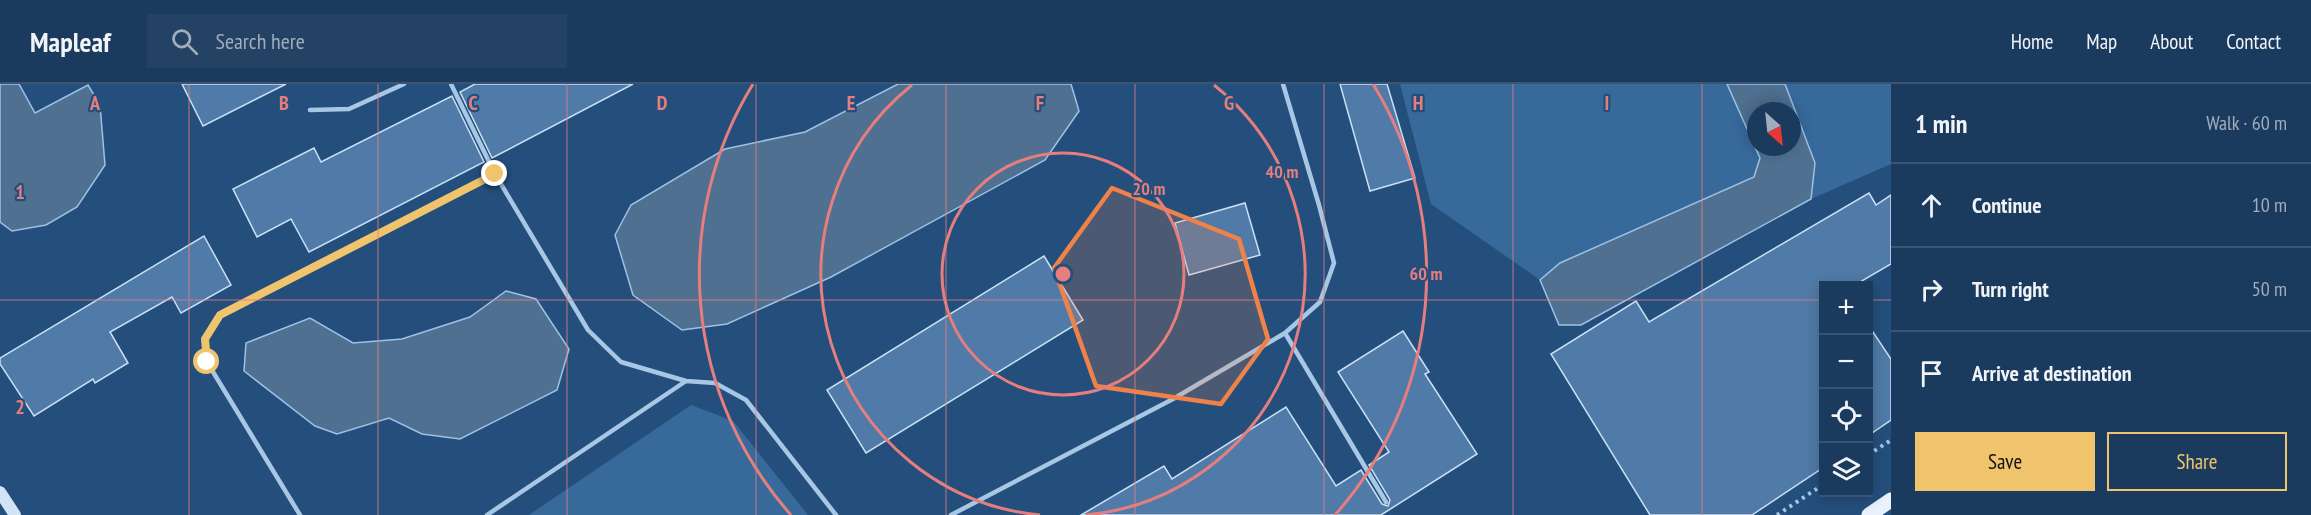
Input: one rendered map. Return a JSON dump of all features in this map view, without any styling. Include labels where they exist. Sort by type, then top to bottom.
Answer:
[{"type":"main road","points":[[1869,515],[1891,500]]},
{"type":"street","points":[[0,492],[15,515]]},
{"type":"lane","points":[[310,110],[349,109],[404,84]]},
{"type":"lane","points":[[451,84],[495,174],[588,330],[621,362],[686,381],[715,383],[746,400],[836,515]]},
{"type":"lane","points":[[951,515],[1173,399],[1285,333],[1320,302],[1334,263],[1283,84]]},
{"type":"lane","points":[[300,515],[207,362],[205,339],[220,315],[495,174]]},
{"type":"lane","points":[[1285,333],[1386,502]]},
{"type":"lane","points":[[487,515],[686,381]]},
{"type":"path","points":[[1873,451],[1891,440]]},
{"type":"path","points":[[1777,515],[1819,487]]},
{"type":"highlighted area","points":[[1112,188],[1239,239],[1268,339],[1221,404],[1096,386],[1054,268]]},
{"type":"shaded area","points":[[0,84],[19,84],[35,113],[88,85],[100,105],[105,165],[77,207],[46,225],[12,231],[0,222]]},
{"type":"shaded area","points":[[898,84],[1071,84],[1079,111],[1045,160],[831,277],[727,324],[682,330],[633,295],[615,235],[631,205],[725,149],[805,132]]},
{"type":"shaded area","points":[[1400,84],[1727,84],[1747,128],[1747,156],[1760,156],[1761,158],[1754,177],[1560,263],[1540,280],[1431,204]]},
{"type":"shaded area","points":[[1727,84],[1785,84],[1792,102],[1747,102],[1747,129]]},
{"type":"shaded area","points":[[1785,84],[1891,84],[1891,164],[1811,199],[1815,163],[1801,126],[1801,102],[1792,102]]},
{"type":"shaded area","points":[[1801,126],[1815,163],[1811,199],[1581,325],[1559,325],[1540,280],[1560,263],[1754,177],[1759,156],[1801,156]]},
{"type":"shaded area","points":[[506,291],[536,299],[569,349],[557,390],[460,439],[422,434],[389,418],[337,434],[315,426],[244,371],[246,343],[310,318],[353,343],[402,339],[470,317]]},
{"type":"shaded area","points":[[691,405],[733,421],[808,515],[529,515]]},
{"type":"building","points":[[182,84],[286,84],[203,126]]},
{"type":"building","points":[[475,84],[633,84],[492,158],[460,92]]},
{"type":"building","points":[[1340,84],[1387,84],[1415,178],[1370,191]]},
{"type":"building","points":[[452,96],[484,162],[309,252],[291,219],[257,237],[233,189],[314,148],[321,162]]},
{"type":"building","points":[[1869,193],[1876,205],[1891,195],[1891,264],[1862,281],[1819,281],[1819,470],[1752,515],[1650,515],[1551,354],[1636,301],[1649,322]]},
{"type":"building","points":[[1245,203],[1260,255],[1189,275],[1175,223]]},
{"type":"building","points":[[204,236],[231,285],[181,313],[172,297],[110,332],[128,363],[95,383],[93,379],[34,416],[0,364],[0,358]]},
{"type":"building","points":[[1044,256],[1083,320],[866,453],[827,390]]},
{"type":"building","points":[[1403,331],[1429,372],[1425,374],[1477,454],[1381,515],[1081,515],[1164,466],[1172,479],[1286,407],[1336,486],[1361,470],[1382,504],[1388,506],[1390,500],[1369,465],[1389,452],[1338,372]]},
{"type":"building","points":[[1873,332],[1891,359],[1891,420],[1873,432]]},
{"type":"route","points":[[207,362],[205,339],[220,315],[495,174]]}]
